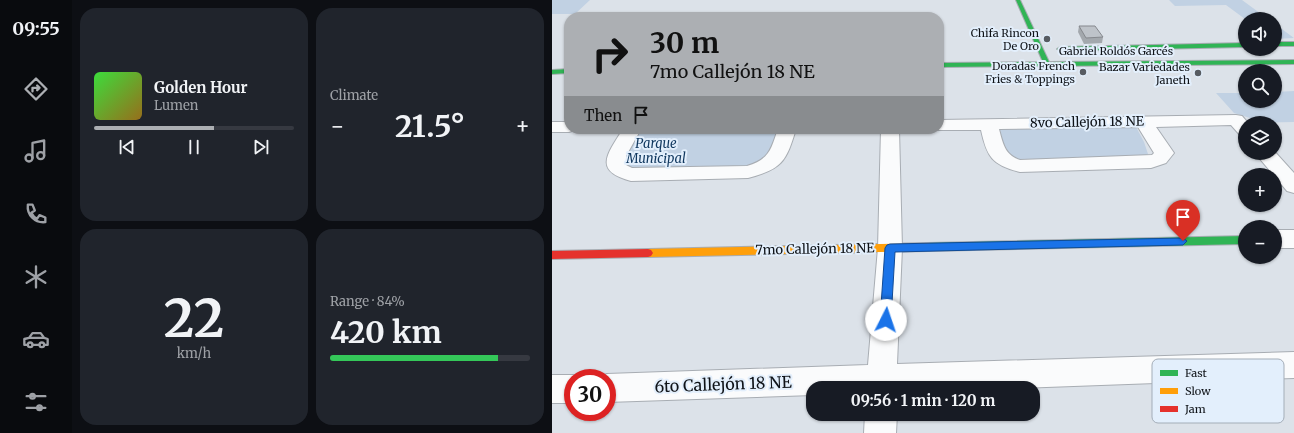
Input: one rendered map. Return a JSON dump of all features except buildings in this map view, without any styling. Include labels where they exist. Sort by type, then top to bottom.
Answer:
[{"type":"main road","points":[[1018,0],[1046,63]]},
{"type":"main road","points":[[1282,44],[1294,44]]},
{"type":"main road","name":"Gabriel Roldós Garcés","points":[[1029,57],[1040,50],[1105,47],[1238,45]]},
{"type":"main road","name":"Gabriel Roldós Garcés","points":[[944,65],[1029,57],[1046,63],[1294,62]]},
{"type":"main road","points":[[552,72],[564,71]]},
{"type":"main road","name":"7mo Callejón 18 NE","points":[[552,255],[1238,240]]},
{"type":"street","points":[[989,124],[997,154],[1007,162],[1020,166],[1151,162],[1158,160],[1164,153],[1143,121]]},
{"type":"street","name":"8vo Callejón 18 NE","points":[[944,125],[1143,121],[1238,125]]},
{"type":"street","points":[[552,127],[564,127]]},
{"type":"street","points":[[629,134],[616,157],[615,164],[617,170],[623,174],[630,175],[748,172],[772,163],[777,157],[785,134]]},
{"type":"street","points":[[882,381],[890,248],[890,134]]},
{"type":"street","points":[[1271,160],[1294,186]]},
{"type":"street","points":[[1282,239],[1294,239]]},
{"type":"street","name":"6to Callejón 18 NE","points":[[1284,365],[1294,365]]},
{"type":"street","name":"6to Callejón 18 NE","points":[[928,381],[1152,371]]},
{"type":"street","name":"6to Callejón 18 NE","points":[[616,388],[806,384]]},
{"type":"street","points":[[552,389],[564,389]]},
{"type":"street","points":[[880,433],[881,421]]},
{"type":"green space","points":[[552,0],[590,0],[577,12],[552,14]]},
{"type":"green space","points":[[1169,0],[1242,0],[1258,12],[1238,12],[1238,14],[1226,5],[1175,6]]},
{"type":"green space","points":[[1282,29],[1294,38],[1282,39]]},
{"type":"green space","points":[[1294,91],[1294,122],[1282,122],[1282,116],[1244,116],[1234,113],[1216,93],[1238,93],[1238,108],[1282,108],[1282,92]]},
{"type":"green space","points":[[1135,125],[1144,142],[1148,154],[1143,159],[1021,163],[1003,152],[999,128]]},
{"type":"green space","name":"Parque Municipal","points":[[639,134],[776,134],[769,158],[752,166],[632,169],[624,158]]},
{"type":"traffic: fast","points":[[1018,0],[1046,63]]},
{"type":"traffic: fast","points":[[1282,44],[1294,44]]},
{"type":"traffic: fast","points":[[1060,49],[1238,45]]},
{"type":"traffic: fast","points":[[944,65],[1294,62]]},
{"type":"traffic: fast","points":[[552,72],[564,71]]},
{"type":"traffic: fast","points":[[928,247],[1238,240]]},
{"type":"traffic: slow","points":[[648,253],[928,247]]},
{"type":"traffic: jam","points":[[552,255],[648,253]]},
{"type":"place","name":"Chifa Rincon De Oro","points":[[1047,39]]},
{"type":"place","name":"Doradas French Fries & Toppings","points":[[1083,72]]},
{"type":"place","name":"Bazar Variedades Janeth","points":[[1198,73]]},
{"type":"route","points":[[886,320],[890,248],[1183,241]]}]
